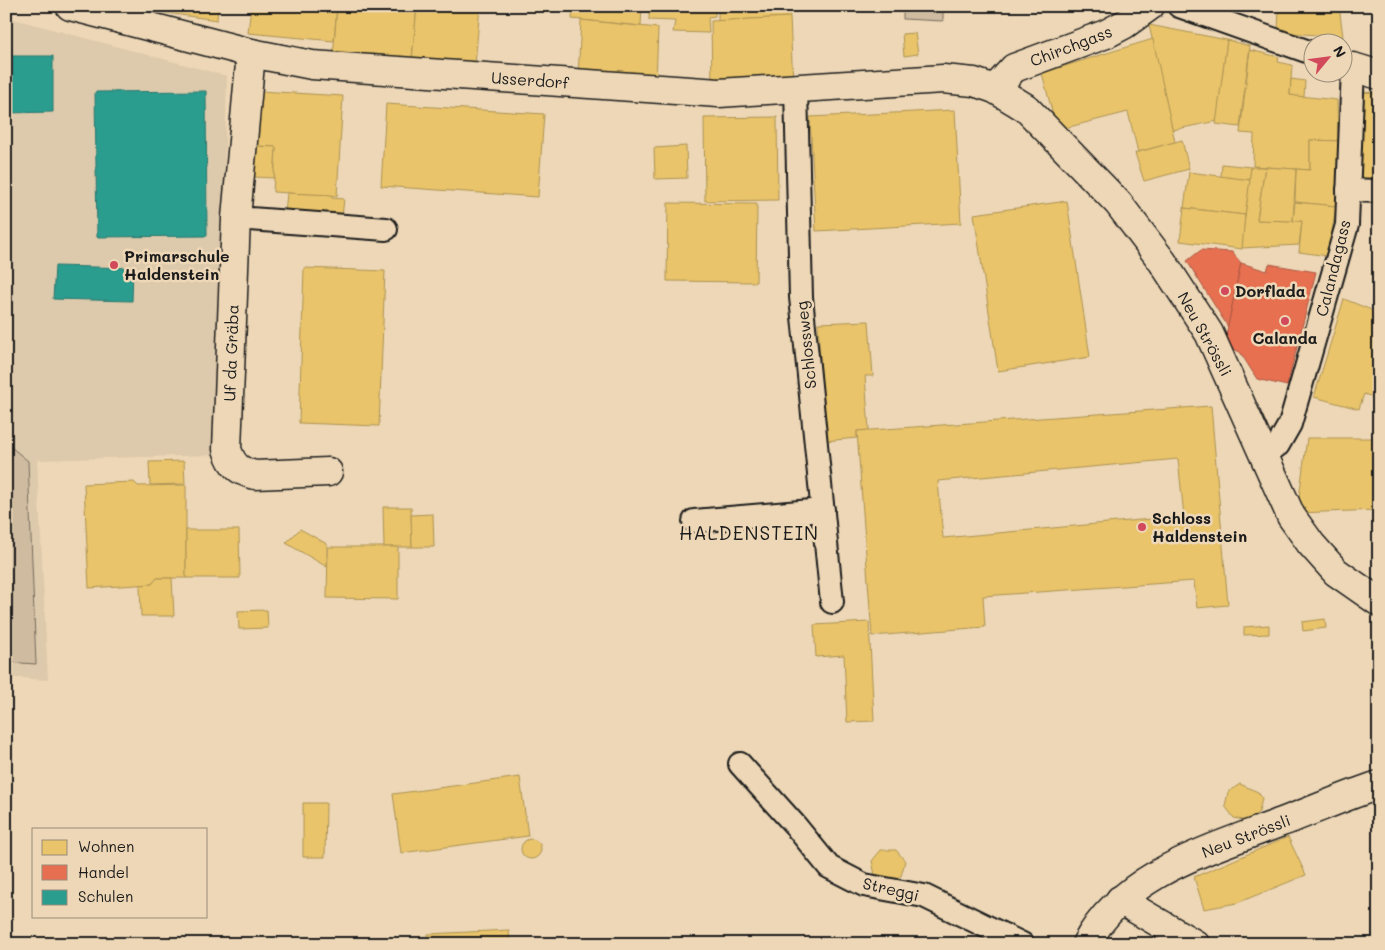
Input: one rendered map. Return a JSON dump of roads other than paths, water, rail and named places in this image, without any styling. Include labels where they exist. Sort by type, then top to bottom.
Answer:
[{"type":"street","name":"Usserdorf","points":[[70,6],[251,53],[312,66],[719,93],[943,79],[974,82],[995,89]]},
{"type":"street","name":"Chirchgass","points":[[995,89],[1014,68],[1106,34],[1125,24],[1150,6]]},
{"type":"street","name":"Uf da Gräba","points":[[251,53],[236,218],[227,449],[231,461],[246,473],[255,475],[328,472]]},
{"type":"street","points":[[1352,66],[1379,75]]},
{"type":"street","name":"Neu Strössli","points":[[995,89],[1026,108],[1118,203],[1162,261],[1209,333],[1291,516],[1311,544],[1336,572],[1379,602]]},
{"type":"street","name":"Neu Strössli","points":[[1086,944],[1096,926],[1120,900],[1152,877],[1197,855],[1379,786]]},
{"type":"street","points":[[1120,900],[1195,944]]},
{"type":"lane","points":[[1179,6],[1302,49]]},
{"type":"lane","name":"Calandagass","points":[[1264,455],[1278,445],[1290,424],[1347,225],[1348,82]]},
{"type":"lane","name":"Schlossweg","points":[[796,88],[801,297],[832,602]]},
{"type":"lane","points":[[1348,190],[1379,191]]},
{"type":"lane","points":[[236,218],[386,229]]},
{"type":"lane","points":[[694,520],[823,510]]},
{"type":"lane","name":"Streggi","points":[[740,764],[794,824],[829,868],[864,885],[924,896],[1022,944]]},
{"type":"place","name":"Primarschule Haldenstein","points":[[114,265]]},
{"type":"place","name":"Dorflada","points":[[1225,291]]},
{"type":"place","name":"Calanda","points":[[1285,321]]},
{"type":"place","name":"Schloss Haldenstein","points":[[1142,527]]},
{"type":"district","name":"HALDENSTEIN","points":[[749,533]]}]
